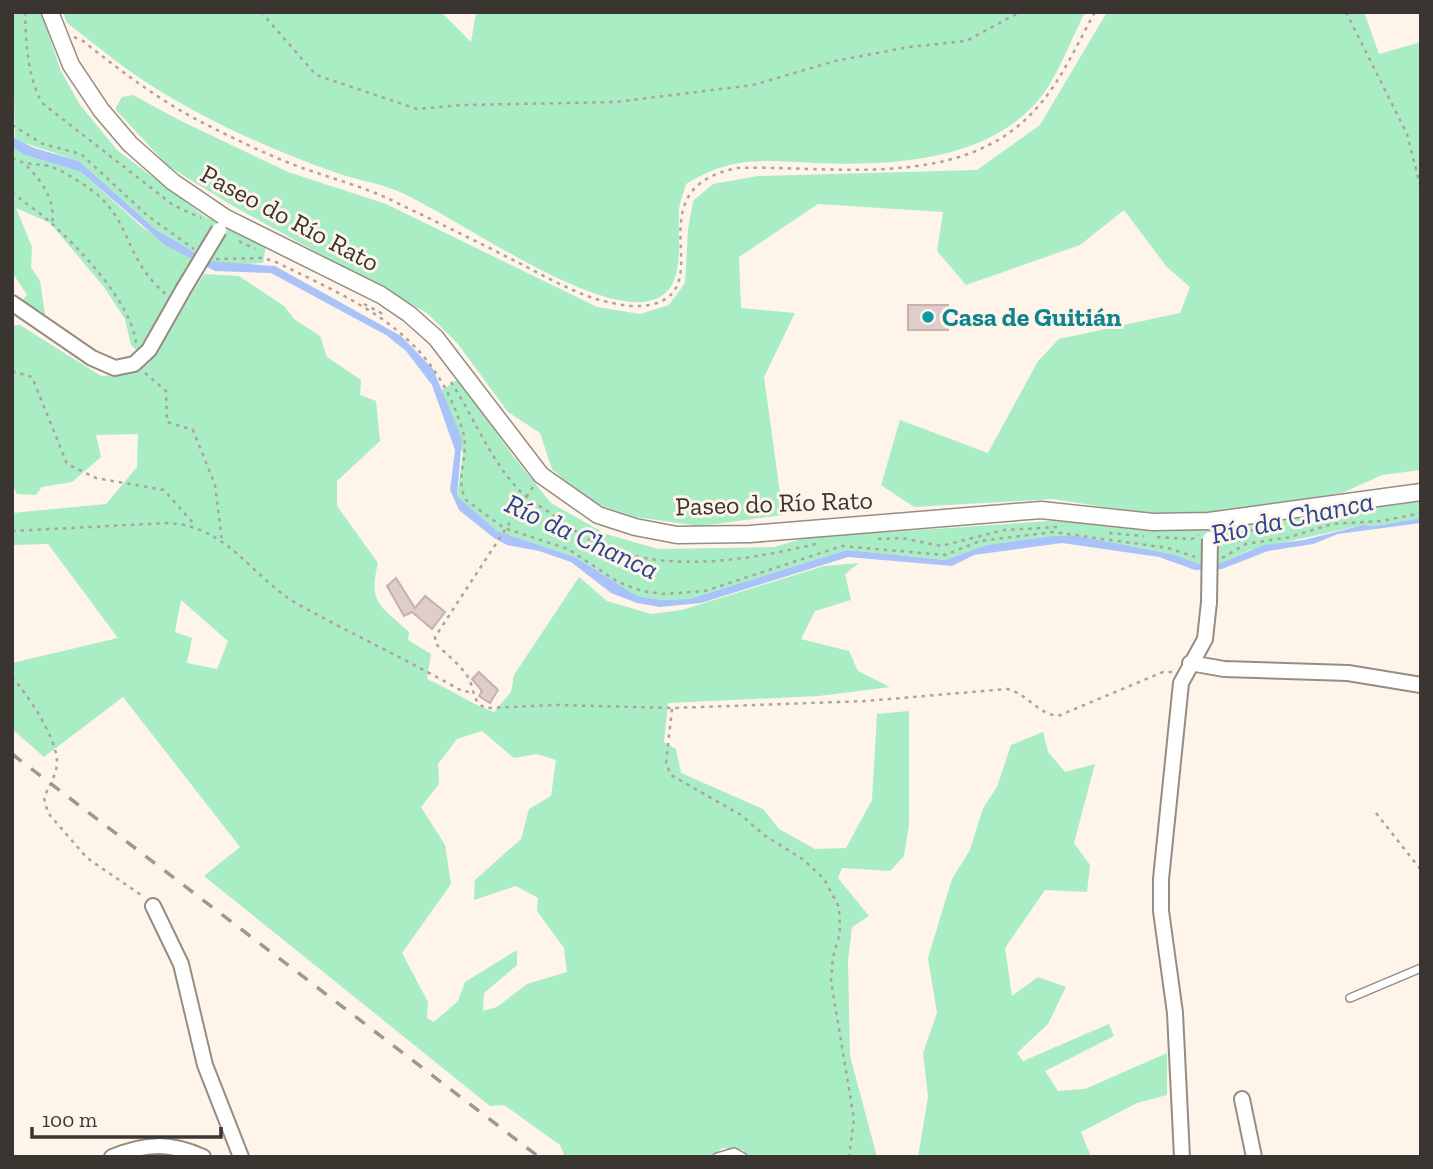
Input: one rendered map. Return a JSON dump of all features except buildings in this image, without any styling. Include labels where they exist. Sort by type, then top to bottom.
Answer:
[{"type":"street","name":"Paseo do Río Rato","points":[[50,12],[71,65],[101,110],[130,144],[222,225],[382,295],[409,314],[436,338],[541,475],[598,516],[677,535],[750,534],[1041,510],[1210,530],[1421,492]]},
{"type":"street","points":[[12,303],[92,358],[116,368],[134,364],[149,351],[222,225]]},
{"type":"street","points":[[1182,1157],[1175,1013],[1161,911],[1161,879],[1187,668],[1205,639],[1209,603],[1210,530]]},
{"type":"street","points":[[1187,668],[1349,673],[1421,685]]},
{"type":"street","points":[[153,906],[181,964],[205,1065],[240,1157]]},
{"type":"street","points":[[1242,1100],[1254,1157]]},
{"type":"street","points":[[112,1157],[153,1144],[170,1145],[203,1157]]},
{"type":"lane","points":[[1350,998],[1421,968]]},
{"type":"lane","points":[[717,1157],[734,1152],[743,1157]]},
{"type":"path","points":[[25,12],[28,60],[35,90],[42,103],[173,205],[222,225],[244,245],[346,293],[404,329]]},
{"type":"path","points":[[261,12],[316,75],[417,109],[616,102],[753,85],[835,61],[909,47],[966,41],[1020,12]]},
{"type":"path","points":[[57,32],[83,41],[141,88],[205,124],[290,163],[387,198],[564,286],[597,299],[639,307],[663,300],[672,292],[681,268],[683,206],[687,195],[709,175],[737,168],[920,165],[957,158],[1008,133],[1031,114],[1050,92],[1096,12]]},
{"type":"path","points":[[1346,12],[1407,134],[1421,189]]},
{"type":"path","points":[[12,125],[43,144],[81,154],[148,216],[195,250]]},
{"type":"path","points":[[12,158],[27,166],[41,181],[49,197],[52,223]]},
{"type":"path","points":[[27,166],[49,166],[102,198],[114,212],[140,268],[179,296]]},
{"type":"path","points":[[12,192],[52,223],[113,292],[130,318],[137,349],[134,364],[136,372],[145,373],[166,391],[167,422],[193,430],[215,485],[222,541]]},
{"type":"path","points":[[207,256],[228,260],[262,258],[274,261],[372,313],[414,343],[438,372],[463,432],[466,450],[461,478],[463,494],[503,530],[568,549],[618,582],[642,591],[663,594],[705,591],[842,546],[945,555],[980,541],[1053,532],[1155,546],[1202,558]]},
{"type":"path","points":[[12,371],[32,377],[67,464],[96,478],[164,490],[196,527]]},
{"type":"path","points":[[448,378],[468,407],[486,444],[527,496],[571,528],[604,547],[660,561],[704,562],[764,557],[825,542]]},
{"type":"path","points":[[541,475],[435,637],[436,644],[469,679],[471,692],[480,705],[498,710],[557,705],[673,708],[866,701],[1007,689],[1020,692],[1037,709],[1058,716],[1163,672],[1187,668]]},
{"type":"path","points":[[1215,560],[1246,544],[1290,537],[1332,524],[1382,521],[1421,513]]},
{"type":"path","points":[[12,531],[168,523],[196,527],[222,541],[271,587],[299,605],[383,647],[403,662],[463,691],[471,692]]},
{"type":"path","points":[[874,539],[902,538],[942,546],[1004,530],[1065,527]]},
{"type":"path","points":[[1230,535],[1277,527]]},
{"type":"path","points":[[1099,531],[1192,539],[1210,530],[1230,535],[1246,544]]},
{"type":"path","points":[[836,541],[846,539]]},
{"type":"path","points":[[12,677],[25,691],[55,751],[55,773],[44,798],[48,814],[87,858],[136,889],[153,906]]},
{"type":"path","points":[[673,708],[666,763],[670,775],[741,815],[764,835],[804,860],[824,879],[839,907],[840,933],[833,957],[831,981],[854,1119],[849,1157]]},
{"type":"path","points":[[1376,813],[1421,870]]},
{"type":"green space","points":[[12,12],[41,12],[61,71],[80,105],[117,150],[204,216],[266,245],[263,263],[229,265],[209,261],[155,229],[79,161],[15,140]]},
{"type":"green space","points":[[63,12],[441,12],[471,42],[476,12],[1085,12],[1059,67],[1041,97],[1019,119],[994,135],[936,156],[906,161],[843,164],[763,161],[733,164],[718,168],[686,184],[679,210],[679,258],[673,282],[658,298],[633,302],[601,296],[565,281],[395,190],[311,163],[217,123],[130,72],[67,23]]},
{"type":"green space","points":[[1107,12],[1364,12],[1379,54],[1421,42],[1421,470],[1382,475],[1342,493],[1206,514],[1142,513],[1053,499],[914,507],[881,485],[900,420],[988,453],[1038,361],[1059,339],[1180,313],[1190,287],[1166,266],[1124,210],[1080,245],[966,285],[937,251],[943,212],[818,204],[739,257],[741,308],[795,313],[764,377],[783,515],[700,526],[635,517],[588,501],[552,469],[540,433],[508,412],[458,344],[427,313],[233,206],[168,166],[115,109],[122,97],[133,95],[288,172],[386,204],[597,307],[640,314],[669,305],[685,283],[688,229],[693,201],[713,184],[758,176],[977,170],[1040,125]]},
{"type":"green space","points":[[12,147],[25,155],[81,172],[142,227],[193,260],[141,355],[131,345],[125,319],[104,287],[50,223],[16,208],[32,247],[31,267],[40,281],[46,320],[21,302],[27,295],[12,272]]},
{"type":"green space","points":[[204,274],[239,276],[284,306],[294,319],[320,336],[327,357],[361,380],[360,395],[376,401],[380,441],[337,481],[337,506],[378,563],[375,587],[379,603],[409,632],[408,640],[431,654],[427,679],[494,712],[511,692],[514,675],[579,577],[607,601],[651,614],[682,610],[824,566],[859,563],[845,574],[851,600],[815,611],[801,639],[849,651],[858,671],[890,687],[819,696],[668,703],[664,742],[676,749],[681,773],[763,809],[779,829],[815,849],[846,848],[872,800],[877,714],[909,711],[909,825],[904,856],[890,871],[842,868],[838,878],[869,916],[852,927],[848,961],[850,1056],[877,1157],[748,1157],[743,1150],[722,1148],[712,1157],[565,1157],[560,1145],[504,1105],[490,1106],[204,876],[240,847],[123,697],[44,757],[12,729],[12,663],[118,638],[48,544],[12,545],[12,513],[106,504],[137,467],[138,434],[96,435],[101,457],[72,482],[42,487],[36,495],[17,494],[12,484],[12,325],[20,325],[101,376],[124,375],[148,364]],"holes":[[[181,600],[228,641],[217,669],[187,663],[192,638],[175,632]],[[482,731],[514,758],[537,754],[556,760],[551,796],[529,809],[521,839],[475,880],[474,900],[516,886],[538,898],[537,911],[564,948],[567,972],[527,984],[497,1007],[483,1011],[484,993],[517,965],[517,950],[465,982],[458,1001],[434,1022],[427,1018],[428,1002],[402,953],[451,884],[445,845],[421,807],[439,784],[438,764],[457,739]]]},
{"type":"green space","points":[[458,379],[513,456],[551,503],[606,534],[658,549],[774,547],[805,538],[1049,521],[1196,530],[1421,499],[1421,518],[1375,526],[1363,525],[1250,550],[1220,563],[1199,564],[1176,555],[1079,536],[1052,536],[986,545],[946,560],[847,550],[689,599],[661,600],[637,596],[575,557],[497,531],[457,496],[463,454],[442,390]]},
{"type":"green space","points":[[1043,732],[1048,752],[1065,772],[1095,764],[1074,843],[1090,865],[1087,892],[1045,890],[1005,948],[1012,996],[1038,977],[1066,987],[1048,1024],[1017,1053],[1023,1061],[1109,1024],[1114,1036],[1045,1071],[1058,1091],[1085,1089],[1167,1053],[1167,1095],[1137,1103],[1081,1132],[1091,1157],[918,1157],[928,1097],[923,1053],[937,1013],[928,958],[952,879],[970,850],[983,808],[997,787],[1011,745]]},
{"type":"water","points":[[12,137],[34,148],[79,161],[155,229],[209,261],[275,266],[401,336],[433,369],[462,439],[457,496],[497,531],[575,557],[637,596],[661,600],[689,599],[847,550],[946,560],[986,545],[1052,536],[1079,536],[1176,555],[1199,564],[1220,563],[1264,545],[1304,540],[1363,525],[1375,526],[1421,518],[1421,523],[1338,534],[1313,544],[1268,551],[1222,569],[1195,570],[1159,557],[1062,543],[974,555],[952,566],[848,557],[701,603],[660,607],[637,603],[611,593],[571,562],[539,551],[507,545],[459,510],[450,490],[455,450],[432,385],[406,351],[386,335],[271,273],[215,271],[165,245],[81,172],[25,155],[12,147]]},
{"type":"railway","points":[[12,754],[539,1157]]},
{"type":"place","name":"Casa de Guitián","points":[[928,317]]},
{"type":"water label","name":"Río da Chanca","points":[[1292,517]]},
{"type":"water label","name":"Río da Chanca","points":[[582,536]]}]
